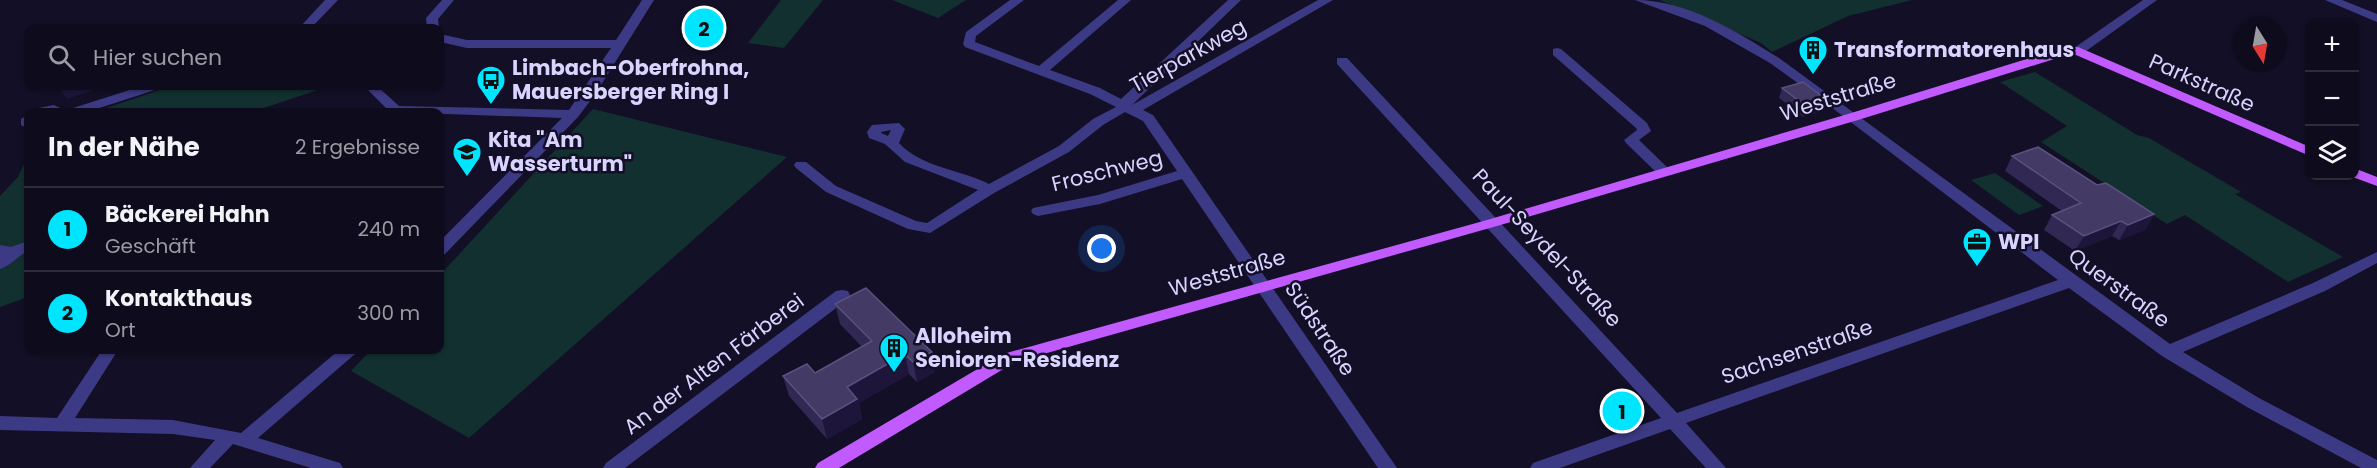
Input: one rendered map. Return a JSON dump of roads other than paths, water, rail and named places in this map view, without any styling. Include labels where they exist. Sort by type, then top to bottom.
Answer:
[{"type":"main road","name":"Weststraße","points":[[824,468],[1009,358],[1492,223],[1852,117],[2062,52],[2078,51]]},
{"type":"main road","name":"Parkstraße","points":[[2078,51],[2305,150]]},
{"type":"main road","points":[[2359,174],[2377,182]]},
{"type":"street","points":[[309,24],[332,0]]},
{"type":"street","points":[[433,24],[432,18],[447,0]]},
{"type":"street","points":[[444,246],[573,114],[648,0]]},
{"type":"street","name":"Südstraße","points":[[1018,0],[970,35],[969,44],[1095,91],[1148,118],[1388,468]]},
{"type":"street","points":[[1041,70],[1125,0]]},
{"type":"street","points":[[801,165],[831,189],[913,226],[930,228],[989,190],[1064,149],[1098,122],[1126,108],[1235,0]]},
{"type":"street","name":"Tierparkweg","points":[[1126,108],[1327,0]]},
{"type":"street","name":"Querstraße","points":[[1641,0],[1698,20],[1751,46],[1852,117],[2169,352],[2237,394],[2377,468]]},
{"type":"street","name":"Weststraße","points":[[2078,51],[2151,0]]},
{"type":"street","points":[[2331,0],[2355,4],[2377,18]]},
{"type":"street","points":[[444,39],[467,44],[619,44]]},
{"type":"street","points":[[1557,52],[1642,126],[1642,134],[1631,140],[1664,172]]},
{"type":"street","name":"Paul-Seydel-Straße","points":[[1342,61],[1717,468]]},
{"type":"street","points":[[87,108],[141,90]]},
{"type":"street","points":[[374,90],[389,108]]},
{"type":"street","points":[[444,112],[573,114]]},
{"type":"street","points":[[892,142],[897,152],[908,159],[966,177],[989,190]]},
{"type":"street","name":"Froschweg","points":[[1038,211],[1070,202],[1100,199],[1186,172]]},
{"type":"street","points":[[3,256],[24,248]]},
{"type":"street","points":[[2169,352],[2319,286],[2377,257]]},
{"type":"street","name":"Sachsenstraße","points":[[1539,468],[2071,281]]},
{"type":"street","name":"An der Alten Färberei","points":[[612,468],[842,295]]},
{"type":"street","points":[[63,423],[107,354]]},
{"type":"street","points":[[199,468],[344,354]]},
{"type":"street","points":[[0,423],[173,427],[237,438],[334,468]]},
{"type":"place","name":"Kontakthaus","points":[[704,28]]},
{"type":"place","name":"Transformatorenhaus","points":[[1813,76]]},
{"type":"place","name":"Limbach-Oberfrohna, Mauersberger Ring I","points":[[491,106]]},
{"type":"place","name":"Kita \"Am Wasserturm\"","points":[[467,178]]},
{"type":"place","name":"WPI","points":[[1977,268]]},
{"type":"place","name":"Alloheim Senioren-Residenz","points":[[894,374]]},
{"type":"place","name":"Bäckerei Hahn","points":[[1622,411]]}]
